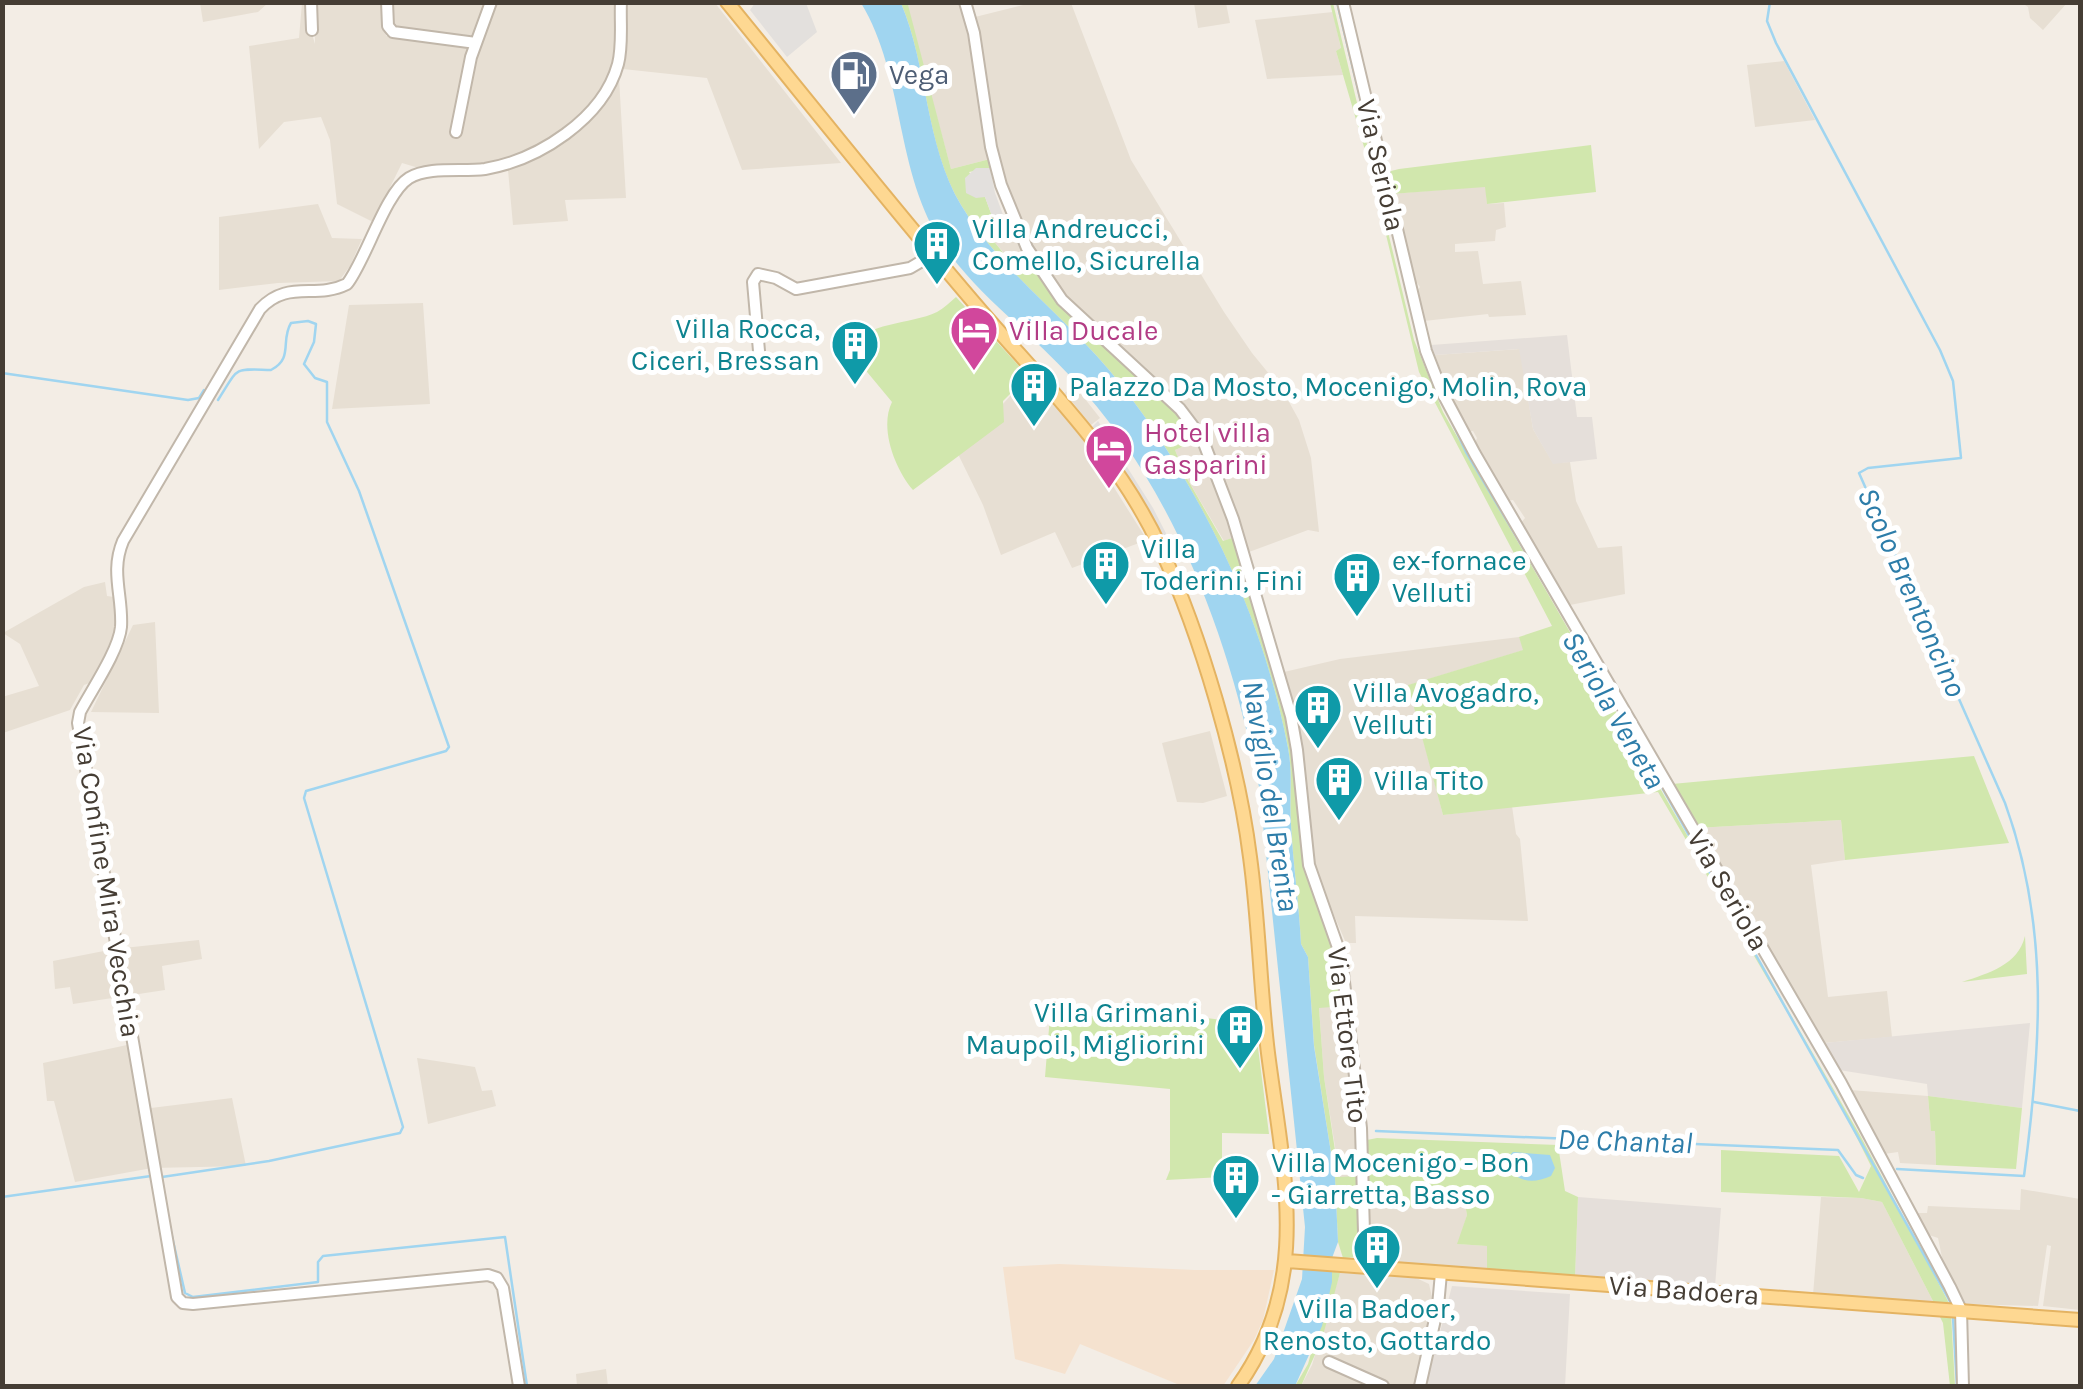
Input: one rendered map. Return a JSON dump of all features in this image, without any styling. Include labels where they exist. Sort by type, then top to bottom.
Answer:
[{"type":"main road","points":[[727,2],[934,254],[1078,420],[1122,480],[1161,548],[1192,628],[1230,762],[1248,844],[1264,1018],[1287,1197],[1287,1261],[1273,1320],[1238,1386]]},
{"type":"main road","name":"Via Badoera","points":[[1287,1261],[2080,1320]]},
{"type":"street","points":[[311,2],[312,30]]},
{"type":"street","points":[[387,2],[388,26],[393,32],[476,42]]},
{"type":"street","points":[[456,132],[476,42],[491,2]]},
{"type":"street","name":"Via Confine Mira Vecchia","points":[[520,1386],[505,1298],[494,1276],[193,1304],[178,1297],[78,723],[120,633],[116,583],[120,548],[260,309],[286,292],[326,291],[348,284],[398,190],[413,176],[507,163],[540,150],[568,131],[589,111],[614,76],[620,46],[620,2]]},
{"type":"street","name":"Via Ettore Tito","points":[[964,2],[974,33],[991,147],[1001,185],[1027,248],[1062,300],[1180,409],[1202,438],[1233,518],[1298,750],[1309,865],[1341,956],[1361,1128],[1365,1267]]},
{"type":"street","name":"Via Seriola","points":[[1343,2],[1418,323],[1442,392],[1841,1083],[1956,1310],[1964,1386]]},
{"type":"street","points":[[759,351],[754,277],[765,274],[796,289],[910,268],[934,254]]},
{"type":"street","points":[[1420,1386],[1438,1306],[1440,1273]]},
{"type":"street","points":[[1329,1362],[1383,1386]]},
{"type":"shaded area","points":[[200,2],[268,3],[258,12],[203,22]]},
{"type":"shaded area","points":[[302,3],[307,3],[306,30],[311,31],[315,44],[315,3],[383,3],[386,36],[469,43],[476,47],[491,3],[616,3],[614,58],[610,75],[586,108],[566,128],[527,151],[484,165],[422,169],[402,163],[373,222],[337,204],[330,140],[321,117],[284,122],[259,149],[249,46],[299,38]]},
{"type":"shaded area","points":[[390,3],[485,3],[475,36],[391,27]]},
{"type":"shaded area","points":[[624,3],[715,3],[841,163],[742,170],[707,78],[623,69]]},
{"type":"shaded area","points":[[755,3],[806,3],[817,32],[787,57],[750,10]]},
{"type":"shaded area","points":[[906,3],[959,3],[970,37],[990,159],[951,169]]},
{"type":"shaded area","points":[[1031,3],[1071,3],[1131,160],[1224,312],[1283,391],[1299,420],[1311,458],[1319,532],[1308,530],[1249,552],[1208,436],[1178,400],[1078,311],[1044,273],[1018,220],[993,142],[975,17]]},
{"type":"shaded area","points":[[1194,3],[1226,3],[1230,23],[1198,28]]},
{"type":"shaded area","points":[[2022,3],[2067,3],[2043,30]]},
{"type":"shaded area","points":[[1333,12],[1341,49],[1336,51],[1343,75],[1267,79],[1255,20]]},
{"type":"shaded area","points":[[1784,61],[1815,120],[1755,127],[1747,65]]},
{"type":"shaded area","points":[[619,78],[626,198],[565,200],[568,221],[513,225],[508,170],[543,154],[578,131],[613,91]]},
{"type":"shaded area","points":[[976,168],[990,168],[1009,231],[999,235],[985,197],[966,193],[965,178]]},
{"type":"shaded area","points":[[1486,186],[1487,204],[1504,203],[1506,227],[1496,230],[1495,241],[1455,244],[1455,252],[1478,251],[1483,284],[1521,281],[1526,315],[1488,314],[1424,321],[1417,291],[1420,287],[1412,276],[1402,245],[1405,233],[1399,232],[1401,207],[1394,206],[1391,194]]},
{"type":"shaded area","points":[[318,204],[332,238],[362,239],[339,281],[219,290],[219,217]]},
{"type":"shaded area","points":[[1014,229],[1025,253],[1010,260],[991,238]]},
{"type":"shaded area","points":[[423,303],[430,404],[332,409],[349,305]]},
{"type":"shaded area","points":[[1567,335],[1577,417],[1592,417],[1597,459],[1553,464],[1533,429],[1519,349],[1435,355],[1431,345]]},
{"type":"shaded area","points":[[1520,349],[1533,429],[1553,463],[1570,462],[1576,501],[1598,548],[1622,546],[1625,594],[1570,605],[1519,525],[1525,518],[1513,500],[1506,501],[1474,446],[1477,438],[1473,431],[1465,432],[1449,400],[1435,355]]},
{"type":"shaded area","points":[[1028,376],[1086,443],[1147,540],[1072,568],[1055,532],[1001,555],[983,505],[958,454]]},
{"type":"shaded area","points":[[1074,385],[1100,418],[1091,425],[1065,393]]},
{"type":"shaded area","points":[[1098,421],[1153,508],[1171,543],[1175,565],[1132,482],[1092,427]]},
{"type":"shaded area","points":[[1198,440],[1235,537],[1224,541],[1185,475],[1175,450]]},
{"type":"shaded area","points":[[105,582],[107,596],[114,597],[118,625],[92,682],[84,685],[70,710],[3,733],[2,697],[39,686],[20,644],[3,633],[84,587]]},
{"type":"shaded area","points":[[155,622],[159,713],[91,712],[133,625]]},
{"type":"shaded area","points":[[1519,637],[1524,650],[1409,685],[1443,815],[1512,806],[1520,839],[1528,921],[1355,916],[1356,943],[1346,943],[1312,854],[1303,757],[1284,672],[1340,659]]},
{"type":"shaded area","points":[[1210,731],[1227,796],[1203,803],[1177,802],[1162,743]]},
{"type":"shaded area","points":[[1841,820],[1845,860],[1811,865],[1828,997],[1887,991],[1892,1037],[1824,1043],[1696,828]]},
{"type":"shaded area","points":[[199,940],[202,959],[162,966],[165,990],[73,1004],[70,987],[55,989],[53,961],[114,949]]},
{"type":"shaded area","points":[[1344,1006],[1359,1176],[1340,1178],[1324,1077],[1319,1007]]},
{"type":"shaded area","points":[[2030,1023],[2022,1108],[1928,1096],[1927,1084],[1839,1070],[1824,1043]]},
{"type":"shaded area","points":[[127,1045],[151,1108],[232,1098],[246,1166],[152,1168],[75,1182],[54,1101],[47,1101],[43,1063]]},
{"type":"shaded area","points":[[417,1058],[475,1067],[482,1091],[492,1090],[496,1106],[428,1124]]},
{"type":"shaded area","points":[[1850,1090],[1928,1096],[1936,1165],[1900,1163],[1898,1152],[1884,1154]]},
{"type":"shaded area","points":[[1428,1186],[1462,1188],[1467,1215],[1458,1244],[1487,1246],[1487,1272],[1382,1262],[1373,1256],[1369,1206],[1426,1208]]},
{"type":"shaded area","points":[[2021,1189],[2080,1199],[2080,1310],[2043,1306],[2051,1246],[2047,1245],[2038,1306],[1964,1304],[1943,1262],[1938,1238],[1926,1234],[1916,1213],[1927,1213],[1928,1206],[2020,1210]]},
{"type":"shaded area","points":[[1578,1197],[1721,1208],[1715,1287],[1575,1277]]},
{"type":"shaded area","points":[[1821,1197],[1882,1202],[1934,1303],[1813,1295]]},
{"type":"shaded area","points":[[1059,1264],[1274,1270],[1263,1320],[1223,1386],[1182,1386],[1080,1344],[1065,1374],[1015,1359],[1003,1267]]},
{"type":"shaded area","points":[[1340,1273],[1412,1276],[1429,1284],[1434,1306],[1414,1386],[1389,1386],[1341,1365],[1375,1386],[1301,1386],[1312,1365]]},
{"type":"shaded area","points":[[1452,1286],[1570,1294],[1565,1386],[1426,1386]]},
{"type":"shaded area","points":[[606,1369],[608,1386],[577,1386],[576,1374]]},
{"type":"green space","points":[[901,3],[908,5],[951,169],[990,159],[990,168],[969,172],[985,197],[999,235],[992,239],[1009,260],[1025,253],[1063,307],[1179,414],[1198,440],[1175,450],[1185,475],[1223,541],[1235,537],[1288,725],[1304,860],[1336,955],[1344,1006],[1319,1008],[1324,1077],[1339,1177],[1359,1176],[1360,1257],[1343,1258],[1338,1242],[1335,1178],[1314,1045],[1308,957],[1301,944],[1289,757],[1277,699],[1246,604],[1204,512],[1151,426],[1103,363],[997,254],[961,205],[940,157],[917,53]]},
{"type":"green space","points":[[1330,3],[1414,340],[1443,412],[1860,1135],[1950,1305],[1934,1303],[1882,1202],[1721,1192],[1721,1150],[1839,1156],[1859,1192],[1871,1166],[1835,1094],[1658,792],[1443,815],[1408,685],[1523,650],[1519,637],[1552,626],[1419,372],[1369,164],[1336,51],[1341,48]]},
{"type":"green space","points":[[1591,145],[1596,192],[1487,204],[1485,187],[1391,194],[1387,172],[1399,169]]},
{"type":"green space","points":[[956,297],[1028,376],[1003,401],[1004,422],[913,490],[900,471],[888,436],[892,402],[848,349],[866,333],[937,312]]},
{"type":"green space","points":[[1974,756],[2009,843],[1845,860],[1841,820],[1696,828],[1672,784]]},
{"type":"green space","points":[[2025,936],[2027,974],[1962,982],[2009,961]]},
{"type":"green space","points":[[1117,1007],[1255,1024],[1269,1134],[1222,1133],[1222,1177],[1166,1180],[1170,1170],[1170,1089],[1045,1077],[1050,1016],[1115,1016]]},
{"type":"green space","points":[[1928,1096],[2022,1108],[2016,1169],[1936,1165]]},
{"type":"green space","points":[[1367,1140],[1558,1145],[1565,1191],[1578,1197],[1575,1277],[1487,1272],[1487,1246],[1457,1244],[1467,1215],[1462,1188],[1428,1186],[1426,1208],[1369,1206]]},
{"type":"green space","points":[[1330,1271],[1340,1273],[1322,1339],[1301,1386],[1295,1386],[1308,1364],[1332,1277]]},
{"type":"green space","points":[[1938,1313],[1951,1314],[1955,1386],[1950,1386],[1943,1323]]},
{"type":"water","name":"Naviglio del Brenta","points":[[861,3],[901,3],[917,53],[940,157],[961,205],[997,254],[1103,363],[1151,426],[1204,512],[1263,651],[1289,757],[1301,944],[1308,957],[1314,1046],[1335,1178],[1338,1242],[1322,1326],[1295,1386],[1255,1386],[1274,1359],[1302,1279],[1305,1227],[1259,787],[1232,677],[1193,568],[1140,467],[1108,420],[1071,377],[958,264],[928,218],[916,188],[886,62]]},
{"type":"water","points":[[1513,1152],[1550,1155],[1555,1168],[1551,1176],[1530,1181],[1518,1177],[1505,1160]]},
{"type":"waterway","name":"Seriola Veneta","points":[[1337,2],[1416,329]]},
{"type":"waterway","name":"Scolo Brentoncino","points":[[1770,2],[1767,21],[1776,43],[1953,381],[1961,458],[1868,468],[1859,473],[2005,803],[2019,849],[2035,942],[2035,1081],[2024,1176],[1897,1169]]},
{"type":"waterway","points":[[162,1177],[269,1161],[400,1133],[403,1127],[304,798],[306,791],[449,747],[359,491],[327,422],[327,382],[315,378],[304,364],[314,342],[316,324],[291,323],[285,355],[278,365],[271,370],[238,372],[218,400]]},
{"type":"waterway","name":"Seriola Veneta","points":[[1428,370],[1466,452],[1559,608]]},
{"type":"waterway","points":[[2,373],[188,400],[199,398],[204,390]]},
{"type":"waterway","name":"Seriola Veneta","points":[[1631,732],[1952,1305]]},
{"type":"waterway","points":[[2034,1102],[2080,1111]]},
{"type":"waterway","name":"De Chantal","points":[[1376,1131],[1838,1150],[1856,1175],[1863,1178]]},
{"type":"waterway","points":[[2,1197],[151,1176]]},
{"type":"waterway","points":[[162,1179],[165,1201]]},
{"type":"waterway","points":[[170,1228],[185,1293],[193,1297],[318,1282],[318,1262],[323,1256],[505,1237],[527,1386]]},
{"type":"waterway","name":"Seriola Veneta","points":[[1953,1318],[1957,1386]]},
{"type":"place","name":"Vega","points":[[854,116]]},
{"type":"place","name":"Villa Andreucci, Comello, Sicurella","points":[[937,286]]},
{"type":"place","name":"Villa Ducale","points":[[974,372]]},
{"type":"place","name":"Villa Rocca, Ciceri, Bressan","points":[[855,386]]},
{"type":"place","name":"Palazzo Da Mosto, Mocenigo, Molin, Rova","points":[[1034,428]]},
{"type":"place","name":"Hotel villa Gasparini","points":[[1109,490]]},
{"type":"place","name":"Villa Toderini, Fini","points":[[1106,606]]},
{"type":"place","name":"ex-fornace Velluti","points":[[1357,618]]},
{"type":"place","name":"Villa Avogadro, Velluti","points":[[1318,750]]},
{"type":"place","name":"Villa Tito","points":[[1339,822]]},
{"type":"place","name":"Villa Grimani, Maupoil, Migliorini","points":[[1240,1070]]},
{"type":"place","name":"Villa Mocenigo - Bon - Giarretta, Basso","points":[[1236,1220]]},
{"type":"place","name":"Villa Badoer, Renosto, Gottardo","points":[[1377,1290]]}]
